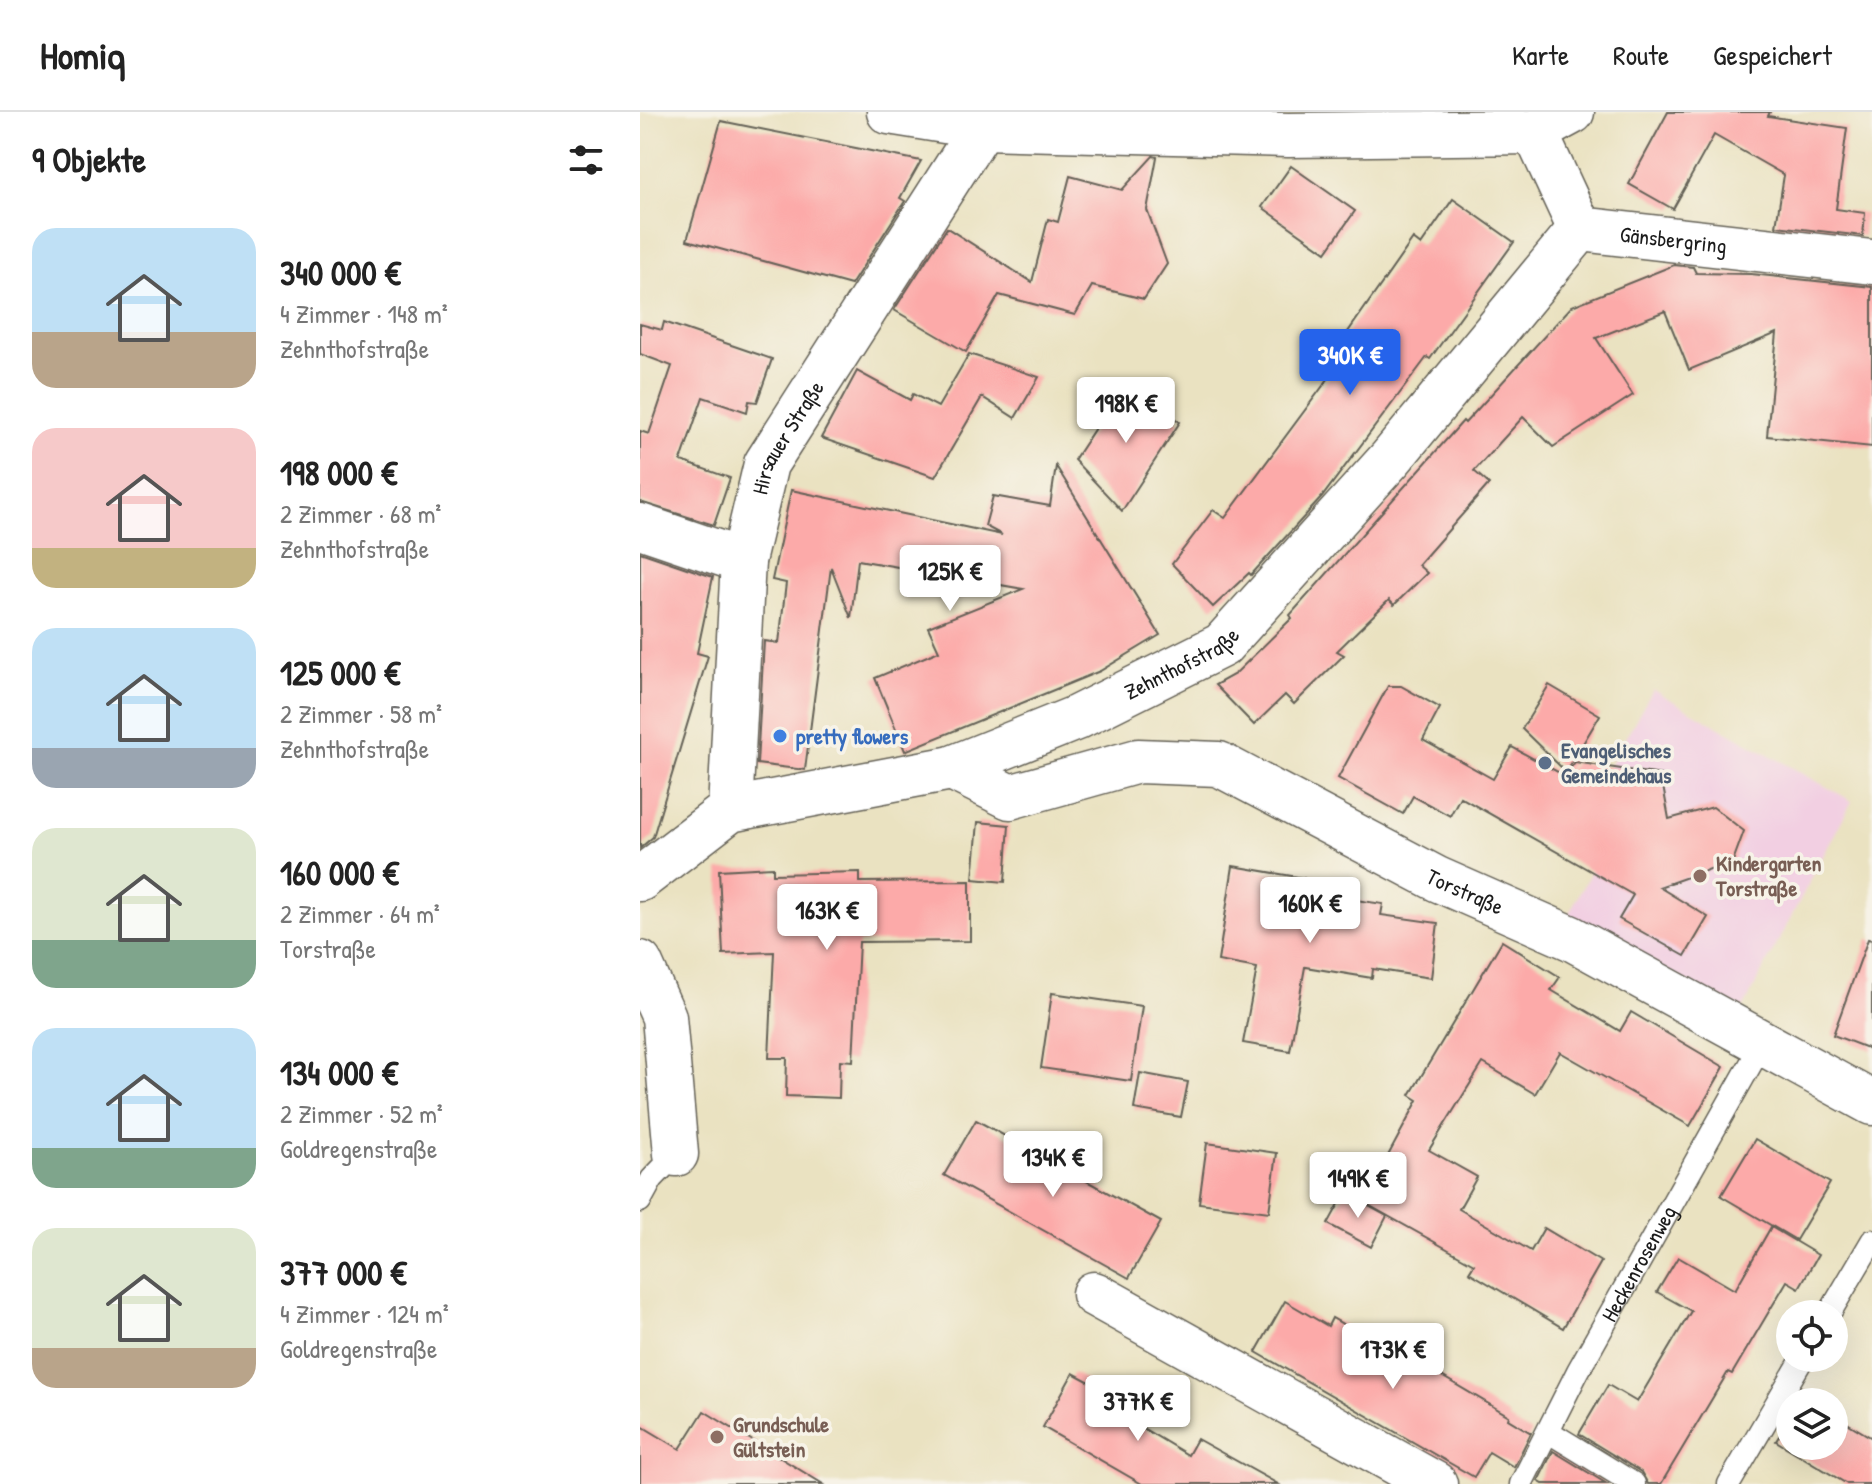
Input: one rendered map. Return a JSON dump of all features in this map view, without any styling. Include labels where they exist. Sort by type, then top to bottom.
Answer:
[{"type":"street","points":[[889,112],[1288,135],[1553,122],[1580,229]]},
{"type":"street","name":"Hirsauer Straße","points":[[730,810],[743,561],[766,464],[984,119]]},
{"type":"street","name":"Gänsbergring","points":[[1580,229],[1872,262]]},
{"type":"street","name":"Zehnthofstraße","points":[[640,879],[730,810],[952,768],[1076,718],[1222,645],[1391,458],[1580,229]]},
{"type":"street","points":[[640,526],[743,561]]},
{"type":"street","name":"Torstraße","points":[[952,768],[1010,797],[1138,761],[1219,764],[1437,879],[1571,938],[1872,1103]]},
{"type":"street","points":[[640,963],[664,1017],[676,1154]]},
{"type":"street","points":[[1094,1294],[1435,1484]]},
{"type":"lane","name":"Heckenrosenweg","points":[[1521,1484],[1578,1371],[1762,1044]]},
{"type":"lane","points":[[640,1201],[652,1179],[676,1154]]},
{"type":"lane","points":[[1837,1300],[1872,1241]]},
{"type":"lane","points":[[1729,1484],[1795,1372]]},
{"type":"lane","points":[[1549,1432],[1634,1484]]},
{"type":"shaded area","name":"Kindergarten Torstraße","points":[[1653,690],[1852,801],[1738,1018],[1564,923],[1613,829],[1583,811]]},
{"type":"building","points":[[1668,112],[1770,112],[1768,116],[1847,128],[1836,209],[1865,213],[1863,236],[1776,226],[1784,175],[1714,135],[1673,209],[1629,184]]},
{"type":"building","points":[[721,121],[921,161],[900,198],[905,201],[851,285],[687,240]]},
{"type":"building","points":[[1153,156],[1157,157],[1147,210],[1167,264],[1144,299],[1092,286],[1075,315],[999,295],[966,352],[894,310],[947,228],[1032,282],[1048,219],[1058,222],[1070,176],[1122,190]]},
{"type":"building","points":[[1291,166],[1355,211],[1326,252],[1262,207]]},
{"type":"building","points":[[1453,199],[1514,242],[1430,359],[1427,357],[1322,497],[1251,575],[1249,573],[1213,607],[1172,564],[1213,510],[1225,518],[1331,375],[1322,369],[1413,239],[1421,245]]},
{"type":"building","points":[[1674,265],[1693,267],[1696,273],[1751,274],[1872,287],[1872,447],[1767,436],[1777,333],[1689,370],[1665,311],[1596,338],[1633,395],[1553,447],[1523,417],[1474,471],[1489,484],[1418,565],[1427,573],[1394,605],[1389,600],[1337,651],[1344,655],[1294,704],[1285,695],[1254,725],[1215,685],[1235,674],[1292,618],[1290,615],[1463,421],[1465,423],[1572,306]]},
{"type":"building","points":[[664,322],[772,359],[757,402],[749,401],[747,412],[703,397],[681,461],[730,478],[714,525],[640,502],[640,431],[649,434],[672,366],[640,354],[640,324],[662,330]]},
{"type":"building","points":[[969,354],[1039,377],[1015,418],[982,397],[935,477],[821,438],[857,371],[910,400],[913,394],[938,407]]},
{"type":"building","points":[[1124,384],[1180,422],[1122,511],[1074,460]]},
{"type":"building","points":[[1056,466],[1160,635],[1100,671],[905,751],[875,678],[939,651],[928,627],[1023,589],[858,560],[851,618],[831,567],[805,770],[757,764],[764,641],[779,643],[786,583],[772,580],[791,490],[1002,535],[985,526],[993,496],[1050,506]]},
{"type":"building","points":[[640,552],[713,577],[697,653],[708,656],[653,837],[640,848]]},
{"type":"building","points":[[1549,685],[1600,715],[1566,772],[1522,729]]},
{"type":"building","points":[[1388,686],[1401,686],[1440,708],[1423,740],[1493,779],[1512,747],[1565,776],[1575,762],[1661,775],[1669,819],[1713,807],[1744,831],[1733,861],[1659,887],[1708,917],[1685,956],[1619,919],[1633,895],[1460,797],[1450,816],[1413,796],[1403,814],[1338,778]]},
{"type":"building","points":[[978,822],[1009,825],[1005,882],[973,879]]},
{"type":"building","points":[[1233,866],[1304,878],[1302,892],[1383,904],[1381,915],[1438,923],[1431,978],[1373,969],[1372,978],[1305,967],[1290,1051],[1243,1043],[1257,968],[1218,961]]},
{"type":"building","points":[[773,867],[773,874],[860,872],[860,882],[970,881],[970,941],[859,942],[853,1061],[840,1060],[839,1098],[786,1096],[787,1058],[769,1058],[774,952],[723,954],[719,870]]},
{"type":"building","points":[[1868,939],[1872,940],[1872,1050],[1833,1035]]},
{"type":"building","points":[[1502,941],[1560,977],[1551,990],[1620,1031],[1631,1012],[1724,1067],[1690,1126],[1560,1052],[1535,1094],[1483,1063],[1429,1150],[1477,1177],[1459,1209],[1531,1251],[1544,1228],[1601,1262],[1563,1328],[1469,1272],[1474,1264],[1363,1202],[1418,1100],[1410,1095]]},
{"type":"building","points":[[1052,993],[1142,1006],[1131,1081],[1041,1068]]},
{"type":"building","points":[[1140,1073],[1188,1082],[1181,1117],[1134,1109]]},
{"type":"building","points":[[976,1120],[1161,1222],[1129,1278],[944,1175]]},
{"type":"building","points":[[1755,1139],[1830,1183],[1796,1240],[1721,1196]]},
{"type":"building","points":[[1207,1143],[1277,1153],[1269,1212],[1199,1203]]},
{"type":"building","points":[[1345,1193],[1387,1216],[1371,1247],[1328,1224]]},
{"type":"building","points":[[1771,1227],[1818,1255],[1799,1288],[1787,1281],[1661,1484],[1648,1484],[1641,1472],[1579,1434],[1608,1385],[1637,1402],[1691,1311],[1657,1292],[1678,1257],[1735,1290]]},
{"type":"building","points":[[1285,1301],[1328,1326],[1332,1318],[1397,1355],[1399,1351],[1509,1416],[1508,1419],[1531,1433],[1514,1467],[1489,1452],[1474,1477],[1256,1352]]},
{"type":"building","points":[[1073,1373],[1118,1397],[1111,1409],[1188,1455],[1197,1439],[1278,1484],[1142,1484],[1043,1427]]},
{"type":"building","name":"Grundschule Gültstein","points":[[704,1411],[823,1484],[640,1484],[640,1425],[680,1449]]},
{"type":"building","points":[[1848,1423],[1872,1438],[1872,1484],[1847,1484],[1807,1460],[1848,1460]]},
{"type":"building","points":[[1553,1451],[1607,1484],[1543,1484],[1538,1481]]},
{"type":"place","name":"pretty flowers","points":[[780,736]]},
{"type":"place","name":"Evangelisches Gemeindehaus","points":[[1545,763]]},
{"type":"place","name":"Kindergarten Torstraße","points":[[1700,876]]},
{"type":"place","name":"Grundschule Gültstein","points":[[717,1437]]}]
